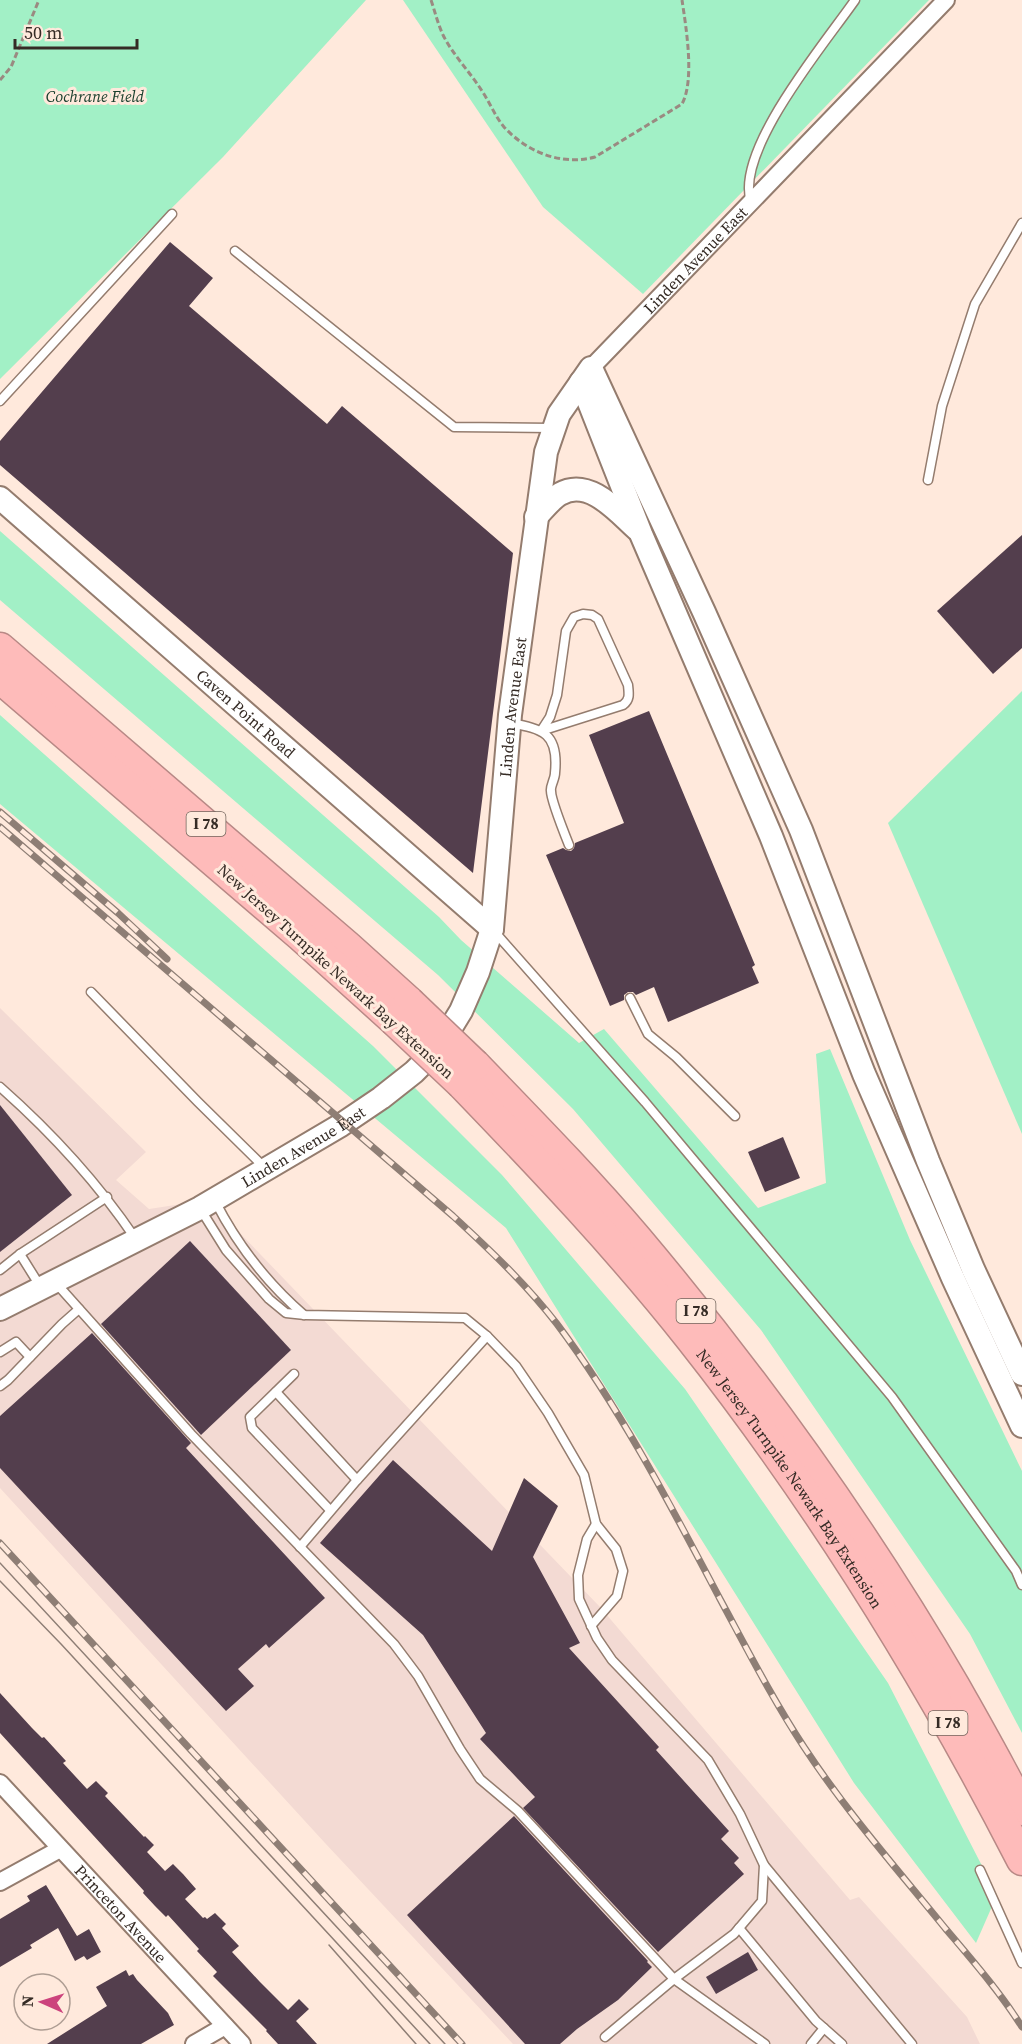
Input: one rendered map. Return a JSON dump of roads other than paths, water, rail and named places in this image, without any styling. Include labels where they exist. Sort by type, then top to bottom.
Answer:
[{"type":"highway","name":"New Jersey Turnpike Newark Bay Extension","points":[[0,648],[327,928],[402,1011],[469,1075],[562,1155],[636,1238],[702,1319],[772,1411],[879,1584],[963,1703],[1022,1810]]},
{"type":"highway","name":"New Jersey Turnpike Newark Bay Extension","points":[[0,678],[301,936],[402,1011]]},
{"type":"highway","name":"New Jersey Turnpike Newark Bay Extension","points":[[879,1584],[954,1733],[1022,1860]]},
{"type":"street","name":"Linden Avenue East","points":[[0,1309],[207,1203],[340,1125],[381,1098],[414,1072],[439,1047],[461,1011],[470,991],[492,929],[509,723],[546,452],[559,414],[586,375],[946,0]]},
{"type":"street","points":[[586,375],[641,534],[771,836],[891,1137],[1022,1426]]},
{"type":"street","points":[[586,375],[710,622],[797,819],[928,1161],[973,1269],[1022,1374]]},
{"type":"street","points":[[536,517],[560,494],[573,489],[600,497],[641,534]]},
{"type":"street","name":"Caven Point Road","points":[[0,498],[492,929]]},
{"type":"street","name":"Princeton Avenue","points":[[0,1783],[242,2044]]},
{"type":"street","points":[[0,1882],[60,1849]]},
{"type":"street","points":[[194,2044],[225,2026]]},
{"type":"lane","points":[[751,203],[748,192],[753,162],[766,132],[800,77],[855,0]]},
{"type":"lane","points":[[0,401],[172,214]]},
{"type":"lane","points":[[928,480],[942,406],[975,304],[1022,224]]},
{"type":"lane","points":[[236,251],[454,427],[552,429]]},
{"type":"lane","points":[[583,614],[592,615],[598,620],[627,685],[629,693],[627,702],[541,731],[550,717],[557,695],[570,623],[574,617],[583,614]]},
{"type":"lane","points":[[509,723],[536,728],[550,737],[555,753],[555,775],[550,792],[569,845]]},
{"type":"lane","points":[[492,929],[645,1102],[892,1397],[1016,1571],[1022,1585]]},
{"type":"lane","points":[[91,992],[266,1168]]},
{"type":"lane","points":[[630,998],[648,1034],[676,1057],[735,1116]]},
{"type":"lane","points":[[0,1087],[37,1119],[107,1197],[135,1239]]},
{"type":"lane","points":[[0,1270],[20,1254],[107,1197]]},
{"type":"lane","points":[[207,1203],[253,1261],[291,1304],[305,1315]]},
{"type":"lane","points":[[207,1203],[226,1250],[269,1299],[286,1313],[465,1318],[487,1336],[516,1366],[548,1413],[584,1475],[596,1524],[616,1549],[623,1571],[617,1596],[591,1626]]},
{"type":"lane","points":[[20,1254],[48,1285],[79,1309],[190,1434],[394,1644],[418,1676],[480,1779],[518,1811],[674,1979],[765,2044]]},
{"type":"lane","points":[[0,1386],[79,1309]]},
{"type":"lane","points":[[300,1547],[330,1510],[487,1336]]},
{"type":"lane","points":[[0,1352],[16,1342],[30,1357]]},
{"type":"lane","points":[[294,1374],[250,1417],[252,1428],[330,1510]]},
{"type":"lane","points":[[276,1392],[357,1480]]},
{"type":"lane","points":[[596,1524],[587,1539],[578,1575],[579,1599],[597,1638],[612,1659],[708,1760],[740,1814],[764,1865],[912,2044]]},
{"type":"lane","points":[[605,2037],[674,1979],[739,1929],[762,1901],[764,1865]]},
{"type":"lane","points":[[980,1870],[1022,1963]]},
{"type":"lane","points":[[739,1929],[824,2028],[842,2044]]},
{"type":"lane","points":[[811,2044],[824,2028]]},
{"type":"tram line","points":[[0,1563],[445,2044]]},
{"type":"tram line","points":[[0,1581],[61,1644],[430,2044]]},
{"type":"tram line","points":[[329,1945],[416,2044]]},
{"type":"railway","points":[[0,812],[118,913],[167,959]]},
{"type":"railway","points":[[0,827],[453,1216],[507,1268],[545,1309],[580,1356],[623,1423],[664,1493],[760,1674],[804,1747],[854,1817],[985,1976],[1022,2027]]},
{"type":"railway","points":[[0,1543],[462,2044]]},
{"type":"park label","name":"Cochrane Field","points":[[95,96]]}]
